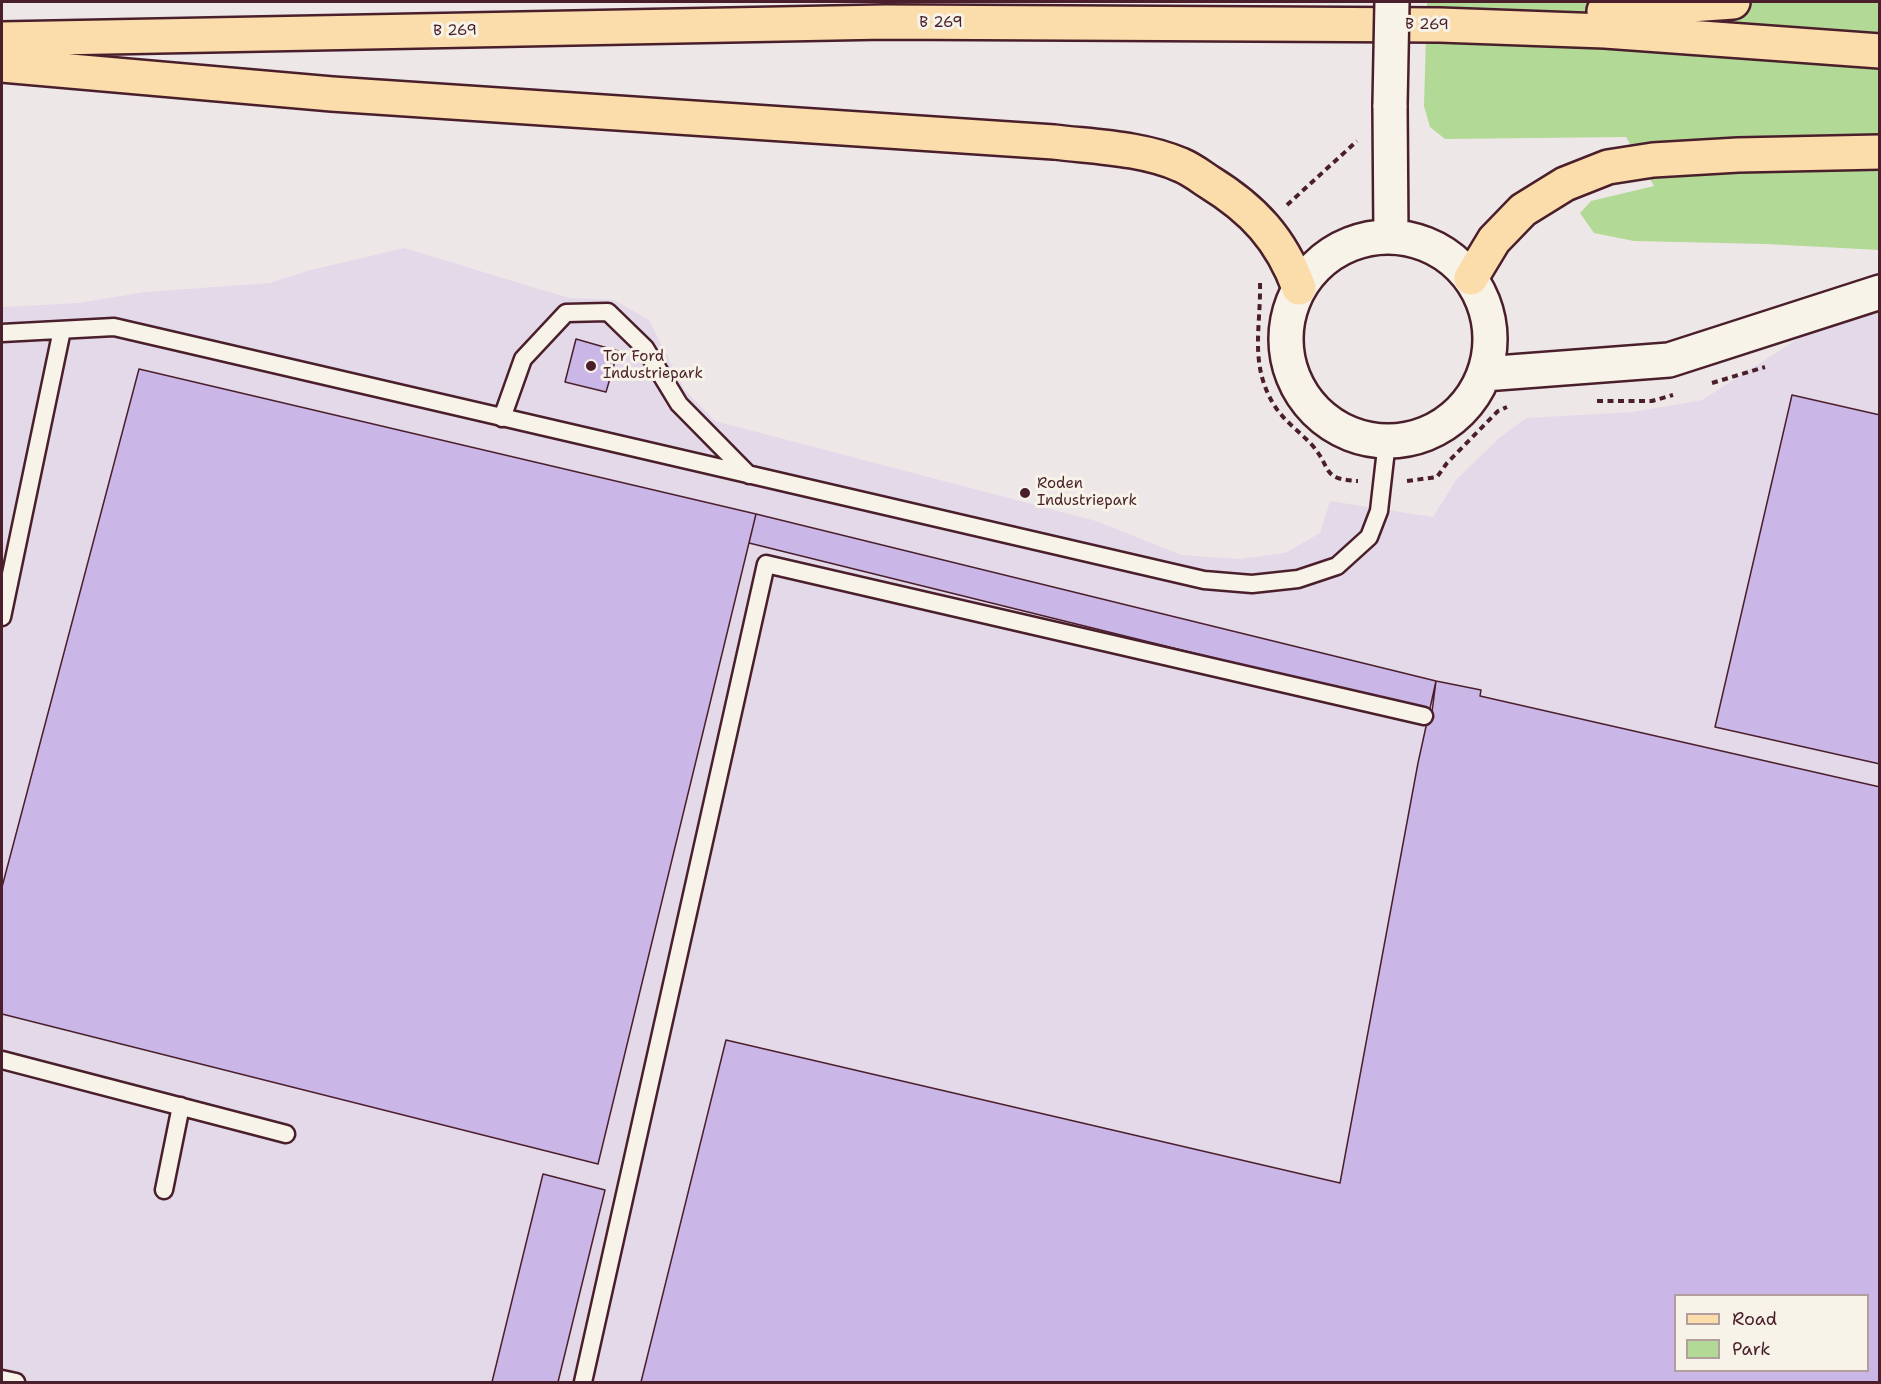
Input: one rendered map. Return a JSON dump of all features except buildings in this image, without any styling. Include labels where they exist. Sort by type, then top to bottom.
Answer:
[{"type":"main road","points":[[885,22],[1604,11],[1732,2]]},
{"type":"main road","points":[[1604,11],[1880,32]]},
{"type":"main road","name":"B 269","points":[[2,39],[885,22],[1440,25],[1605,31],[1880,51]]},
{"type":"main road","points":[[2,65],[344,94],[1054,142],[1148,154],[1183,165],[1228,193],[1266,226],[1290,264],[1299,288]]},
{"type":"main road","points":[[1471,278],[1494,240],[1523,210],[1565,184],[1608,167],[1653,160],[1738,155],[1880,152]]},
{"type":"street","points":[[1391,237],[1392,2]]},
{"type":"street","points":[[1391,237],[1422,242],[1449,256],[1471,278],[1483,300],[1489,324],[1490,349],[1484,374],[1467,403],[1456,415],[1435,429],[1412,438],[1387,441],[1357,436],[1330,423],[1303,394],[1293,376],[1286,346],[1288,316],[1299,288],[1316,266],[1338,250],[1364,240],[1391,237]]},
{"type":"street","points":[[1484,374],[1669,360],[1880,292]]},
{"type":"lane","points":[[502,417],[523,359],[566,313],[608,312],[645,348],[679,405],[749,475]]},
{"type":"lane","points":[[2,333],[114,327],[1204,580],[1252,584],[1298,579],[1337,566],[1369,537],[1379,511],[1387,441]]},
{"type":"lane","points":[[2,616],[62,330]]},
{"type":"lane","points":[[583,1383],[766,564],[1424,716]]},
{"type":"lane","points":[[2,1060],[286,1134]]},
{"type":"lane","points":[[164,1190],[181,1106]]},
{"type":"lane","points":[[2,1379],[16,1383]]},
{"type":"shaded area","points":[[404,248],[569,298],[614,300],[649,320],[684,389],[715,421],[1096,521],[1181,555],[1240,559],[1285,553],[1320,533],[1330,501],[1433,517],[1456,480],[1498,439],[1526,418],[1633,412],[1702,400],[1879,287],[1879,1382],[2,1382],[2,307],[79,303],[145,292],[270,283],[307,271]]},
{"type":"green space","points":[[1427,2],[1879,2],[1879,250],[1766,244],[1634,241],[1594,233],[1580,213],[1591,201],[1654,186],[1626,137],[1445,139],[1430,127],[1424,106]]},
{"type":"place","name":"Tor Ford Industriepark","points":[[591,366]]},
{"type":"place","name":"Roden Industriepark","points":[[1025,493]]}]
